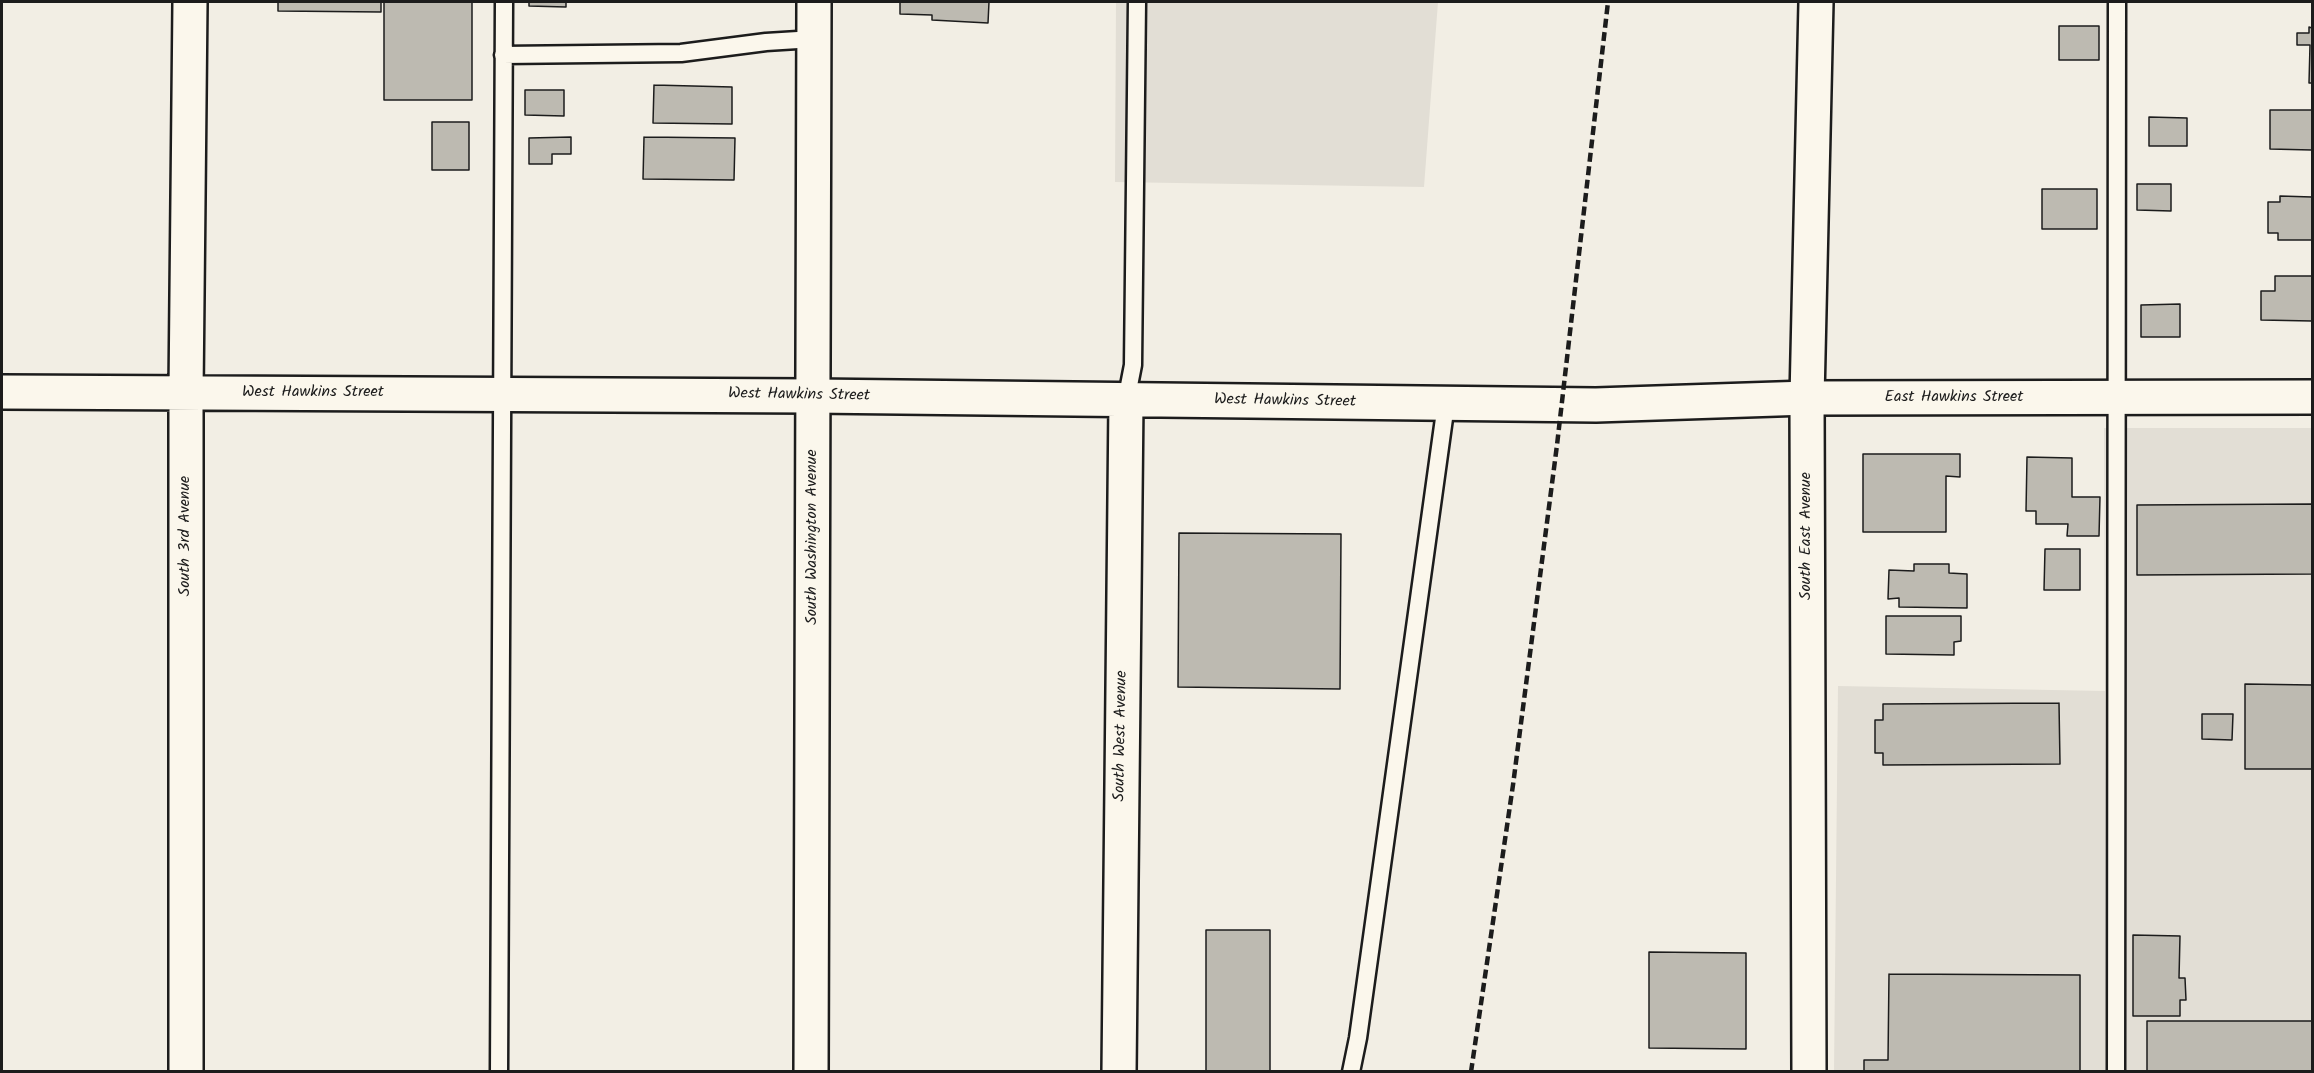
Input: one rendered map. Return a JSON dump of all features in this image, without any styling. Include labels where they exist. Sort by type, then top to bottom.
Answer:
[{"type":"street","name":"South 3rd Avenue","points":[[186,1071],[186,392],[190,2]]},
{"type":"street","name":"South Washington Avenue","points":[[811,1071],[814,2]]},
{"type":"street","name":"South East Avenue","points":[[1809,1071],[1807,398],[1816,2]]},
{"type":"street","name":"West Hawkins Street","points":[[2,392],[813,396],[1596,405]]},
{"type":"street","name":"East Hawkins Street","points":[[1596,405],[1807,398],[2313,397]]},
{"type":"street","name":"South West Avenue","points":[[1119,1071],[1126,401]]},
{"type":"lane","points":[[499,1071],[504,2]]},
{"type":"lane","points":[[1126,401],[1133,365],[1137,2]]},
{"type":"lane","points":[[2116,1071],[2117,2]]},
{"type":"lane","points":[[503,56],[681,53],[766,42],[814,39]]},
{"type":"lane","points":[[1351,1071],[1363,1002],[1446,404]]},
{"type":"shaded area","points":[[1116,2],[1438,2],[1424,187],[1115,182]]},
{"type":"shaded area","points":[[2104,428],[2312,428],[2312,1071],[1834,1072],[1838,686],[2105,691]]},
{"type":"building","points":[[278,2],[381,2],[381,12],[278,11]]},
{"type":"building","points":[[384,2],[472,2],[472,100],[384,100]]},
{"type":"building","points":[[529,2],[566,2],[566,7],[529,6]]},
{"type":"building","points":[[900,2],[989,2],[988,23],[932,20],[932,15],[900,14]]},
{"type":"building","points":[[2059,26],[2099,26],[2099,60],[2059,60]]},
{"type":"building","points":[[2309,27],[2312,28],[2312,83],[2309,83],[2310,45],[2297,45],[2297,33],[2309,33]]},
{"type":"building","points":[[654,85],[732,87],[732,124],[653,123]]},
{"type":"building","points":[[525,90],[564,90],[564,116],[525,115]]},
{"type":"building","points":[[2270,110],[2312,110],[2312,150],[2270,149]]},
{"type":"building","points":[[2149,117],[2187,118],[2187,146],[2149,146]]},
{"type":"building","points":[[432,122],[469,122],[469,170],[432,170]]},
{"type":"building","points":[[571,137],[571,154],[552,154],[552,164],[529,164],[529,138]]},
{"type":"building","points":[[644,137],[735,138],[734,180],[643,179]]},
{"type":"building","points":[[2137,184],[2171,184],[2171,211],[2137,210]]},
{"type":"building","points":[[2042,189],[2097,189],[2097,229],[2042,229]]},
{"type":"building","points":[[2280,196],[2312,197],[2312,240],[2278,240],[2278,233],[2268,233],[2268,202],[2280,202]]},
{"type":"building","points":[[2275,276],[2312,276],[2312,321],[2261,320],[2261,291],[2275,291]]},
{"type":"building","points":[[2180,304],[2180,337],[2141,337],[2141,305]]},
{"type":"building","points":[[1863,454],[1960,454],[1960,477],[1946,476],[1946,532],[1863,532]]},
{"type":"building","points":[[2027,457],[2072,458],[2072,497],[2100,497],[2099,536],[2067,536],[2068,524],[2036,524],[2036,511],[2026,511]]},
{"type":"building","points":[[2312,504],[2312,574],[2137,575],[2137,505]]},
{"type":"building","points":[[1179,533],[1341,534],[1340,689],[1178,687]]},
{"type":"building","points":[[2045,549],[2080,549],[2080,590],[2044,590]]},
{"type":"building","points":[[1914,564],[1949,564],[1949,573],[1967,574],[1967,608],[1899,607],[1899,598],[1888,599],[1889,570],[1914,571]]},
{"type":"building","points":[[1886,616],[1961,616],[1961,641],[1954,642],[1954,655],[1886,654]]},
{"type":"building","points":[[2245,684],[2312,685],[2312,769],[2245,769]]},
{"type":"building","points":[[2059,703],[2060,764],[1883,765],[1883,753],[1875,753],[1875,720],[1883,720],[1883,704]]},
{"type":"building","points":[[2202,714],[2233,714],[2232,740],[2202,739]]},
{"type":"building","points":[[1206,930],[1270,930],[1270,1072],[1206,1072]]},
{"type":"building","points":[[2133,935],[2180,936],[2179,978],[2185,978],[2186,1000],[2180,1000],[2180,1016],[2133,1016]]},
{"type":"building","points":[[1649,952],[1746,953],[1746,1049],[1649,1048]]},
{"type":"building","points":[[1889,974],[2080,975],[2080,1072],[1864,1072],[1864,1060],[1888,1060]]},
{"type":"building","points":[[2147,1021],[2312,1021],[2312,1072],[2147,1072]]},
{"type":"railway","points":[[1471,1072],[1513,785],[1557,445],[1608,2]]}]
